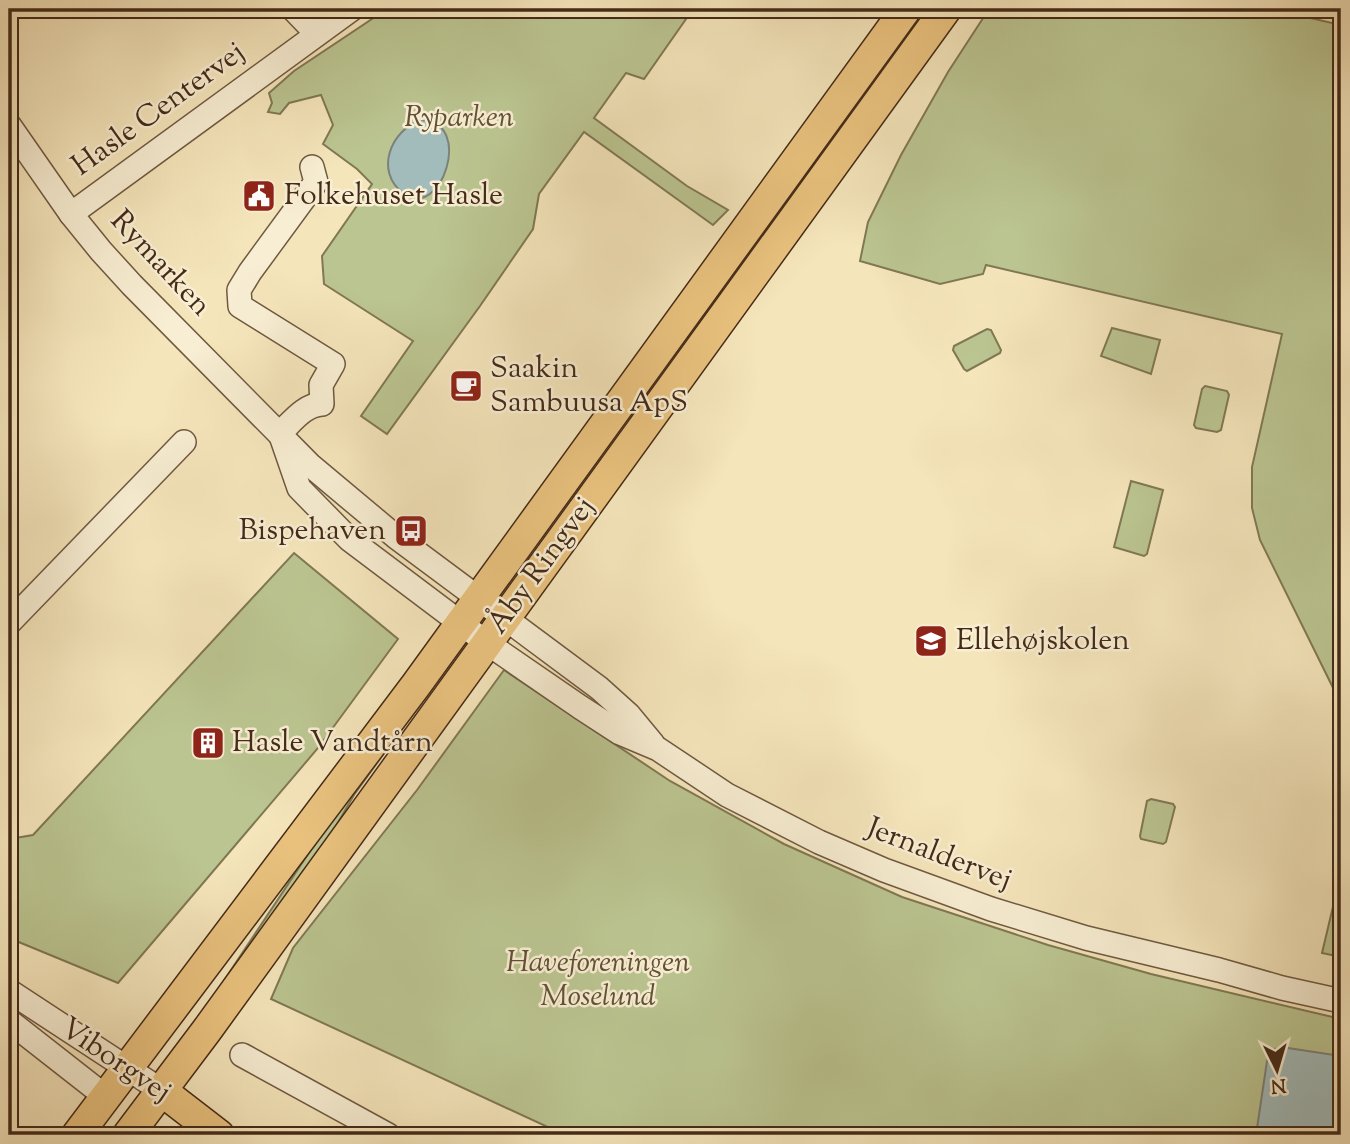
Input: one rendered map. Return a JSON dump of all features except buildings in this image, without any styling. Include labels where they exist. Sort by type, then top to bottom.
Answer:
[{"type":"main road","name":"Åby Ringvej","points":[[77,1135],[461,623],[906,9]]},
{"type":"main road","name":"Åby Ringvej","points":[[140,1131],[162,1091],[946,9]]},
{"type":"main road","name":"Viborgvej","points":[[162,1091],[219,1135]]},
{"type":"main road","name":"Viborgvej","points":[[106,1097],[140,1131]]},
{"type":"street","points":[[293,9],[317,34]]},
{"type":"street","name":"Hasle Centervej","points":[[71,214],[352,9]]},
{"type":"street","name":"Rymarken","points":[[9,125],[71,214],[132,285],[310,465],[386,529],[478,599]]},
{"type":"street","name":"Rymarken","points":[[280,433],[302,411],[313,404],[322,404],[321,385],[333,365],[240,306],[239,290],[316,182],[312,167]]},
{"type":"street","name":"Rymarken","points":[[280,433],[299,488],[349,539],[461,623]]},
{"type":"street","points":[[9,623],[184,442]]},
{"type":"street","name":"Jernaldervej","points":[[478,599],[598,688],[629,715],[658,749]]},
{"type":"street","name":"Jernaldervej","points":[[461,623],[620,733],[658,749],[727,795],[819,842],[884,870],[970,902],[1086,938],[1341,1001]]},
{"type":"street","name":"Jernaldervej","points":[[1219,970],[1311,981],[1341,992]]},
{"type":"street","name":"Viborgvej","points":[[9,991],[162,1091]]},
{"type":"street","name":"Viborgvej","points":[[9,1021],[106,1097]]},
{"type":"street","points":[[242,1055],[388,1135]]},
{"type":"green space","name":"Ryparken","points":[[387,9],[693,9],[644,79],[626,73],[594,118],[687,186],[728,210],[713,225],[584,132],[539,194],[533,229],[387,434],[361,416],[413,341],[324,284],[322,256],[372,184],[357,169],[323,144],[333,125],[321,95],[289,103],[280,114],[268,112],[272,103],[269,93],[294,71]]},
{"type":"green space","points":[[919,9],[935,9],[513,592],[509,590],[632,420],[682,336]]},
{"type":"green space","points":[[989,9],[1271,9],[1341,25],[1341,704],[1260,540],[1252,508],[1252,467],[1282,334],[986,265],[983,274],[940,284],[860,261],[868,222],[901,155],[948,72]]},
{"type":"green space","points":[[1112,328],[1160,340],[1151,374],[1101,356]]},
{"type":"green space","points":[[987,329],[991,330],[1000,353],[967,371],[953,350],[954,346]]},
{"type":"green space","points":[[1205,386],[1227,391],[1229,395],[1221,430],[1217,432],[1196,428],[1194,425]]},
{"type":"green space","points":[[1131,481],[1163,490],[1147,554],[1144,556],[1114,547]]},
{"type":"green space","points":[[294,553],[398,639],[318,748],[118,983],[9,938],[9,839],[33,835]]},
{"type":"green space","name":"Haveforeningen Moselund","points":[[504,670],[670,781],[784,844],[902,897],[1048,945],[1151,974],[1341,1019],[1341,1135],[565,1135],[271,999],[293,948],[417,790]]},
{"type":"green space","points":[[400,731],[354,795],[308,874],[211,1000],[350,791]]},
{"type":"green space","points":[[1151,799],[1173,804],[1175,807],[1166,842],[1163,844],[1141,839],[1140,836],[1147,801]]},
{"type":"green space","points":[[1341,873],[1341,957],[1322,953]]},
{"type":"water","points":[[421,120],[437,124],[446,136],[449,151],[440,183],[429,194],[417,198],[403,193],[394,184],[388,163],[394,142],[410,125]]},
{"type":"water","points":[[1288,1048],[1341,1056],[1341,1135],[1256,1135],[1267,1061],[1273,1049]]},
{"type":"place","name":"Folkehuset Hasle","points":[[259,196]]},
{"type":"place","name":"Saakin Sambuusa ApS","points":[[466,386]]},
{"type":"place","name":"Bispehaven","points":[[411,531]]},
{"type":"place","name":"Ellehøjskolen","points":[[931,641]]},
{"type":"place","name":"Hasle Vandtårn","points":[[208,743]]}]
